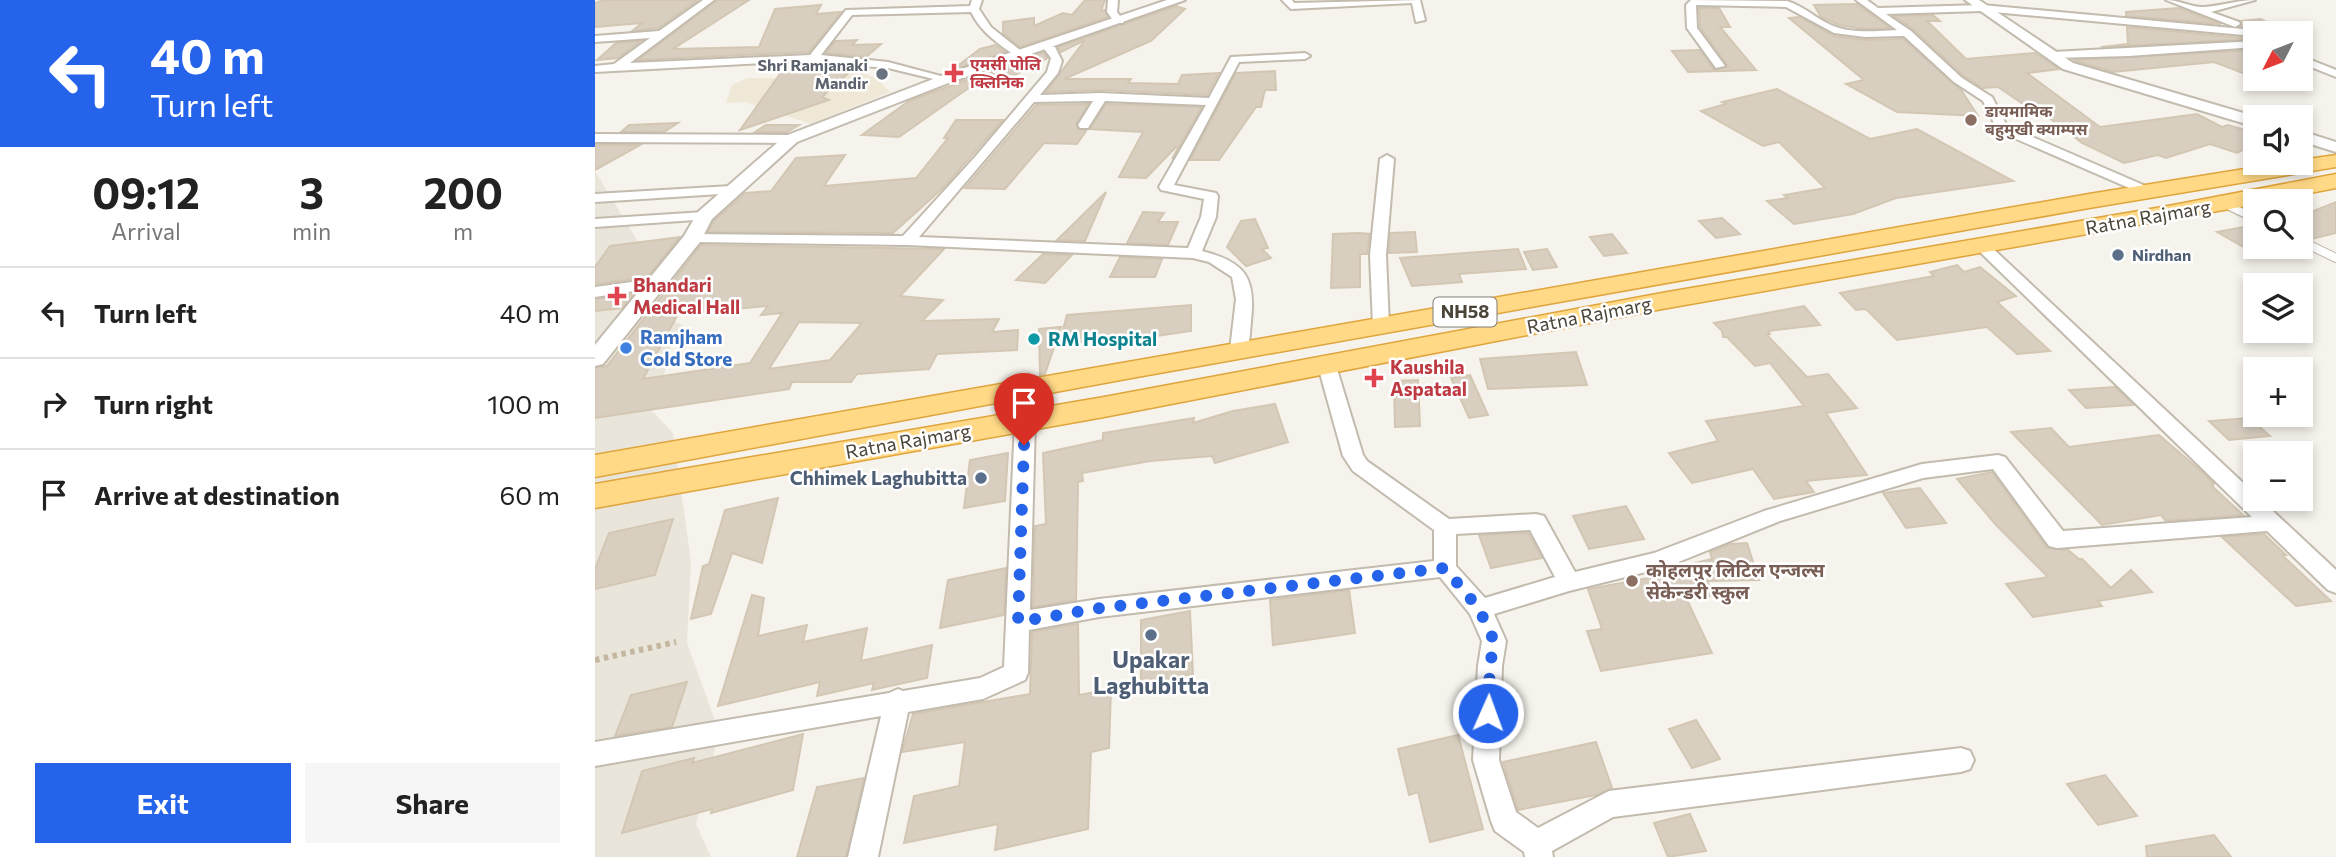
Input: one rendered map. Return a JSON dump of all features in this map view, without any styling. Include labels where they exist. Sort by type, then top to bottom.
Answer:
[{"type":"highway","name":"Ratna Rajmarg","points":[[595,466],[1239,350],[1959,225],[2143,190],[2336,161]]},
{"type":"highway","name":"Ratna Rajmarg","points":[[595,496],[1327,366],[1665,301],[2225,204],[2336,181]]},
{"type":"street","points":[[618,66],[709,0]]},
{"type":"street","points":[[1114,0],[1112,12],[1119,21]]},
{"type":"street","points":[[595,359],[693,238],[704,216],[791,139],[946,79],[1179,0]]},
{"type":"street","points":[[1287,0],[1291,6],[1414,0],[1418,3],[1420,20]]},
{"type":"street","points":[[1861,0],[1907,33],[1958,80],[1988,99],[2002,128],[2143,190]]},
{"type":"street","points":[[2171,0],[2243,31]]},
{"type":"street","points":[[2201,11],[2250,0]]},
{"type":"street","points":[[1720,65],[1692,28],[1691,5],[1694,2],[1787,4],[1799,7],[1826,26],[1842,30],[1907,33]]},
{"type":"street","points":[[814,57],[849,12],[975,4],[979,23],[991,36],[1020,54]]},
{"type":"street","points":[[1874,11],[1976,4],[2243,36]]},
{"type":"street","points":[[1976,4],[2068,66],[2243,118]]},
{"type":"street","points":[[595,39],[663,34]]},
{"type":"street","points":[[2053,55],[2129,53],[2243,39]]},
{"type":"street","points":[[907,241],[981,160],[1052,73],[1058,61],[1056,52],[1047,46]]},
{"type":"street","points":[[1193,253],[1208,219],[1213,199],[1211,196],[1166,187],[1235,59],[1305,56]]},
{"type":"street","points":[[595,69],[814,57],[884,63],[946,79]]},
{"type":"street","points":[[2313,64],[2336,74]]},
{"type":"street","points":[[1030,99],[1101,97],[1213,102]]},
{"type":"street","points":[[1084,125],[1101,97]]},
{"type":"street","points":[[595,138],[791,139]]},
{"type":"street","points":[[2313,140],[2336,147]]},
{"type":"street","points":[[1381,326],[1378,256],[1387,159]]},
{"type":"street","points":[[595,198],[731,190]]},
{"type":"street","points":[[595,223],[704,216]]},
{"type":"street","points":[[693,238],[907,241],[1193,253],[1217,257],[1242,276],[1245,288],[1239,350]]},
{"type":"street","points":[[1983,247],[2336,584]]},
{"type":"street","points":[[595,292],[654,284]]},
{"type":"street","points":[[1327,366],[1348,444],[1360,466],[1445,527],[1536,522],[1569,582]]},
{"type":"street","points":[[595,754],[983,688],[1016,673],[1025,421]]},
{"type":"street","points":[[1479,609],[1569,582],[1658,561],[1772,516],[1922,471],[1998,462],[2057,540],[2272,523]]},
{"type":"street","points":[[1445,527],[1445,568],[1479,609],[1494,641],[1490,666],[1486,760],[1505,821],[1538,851],[1609,804],[1961,760]]},
{"type":"street","points":[[1018,622],[1100,608],[1445,568]]},
{"type":"street","points":[[863,857],[898,701]]},
{"type":"lane","points":[[2225,204],[2243,213]]},
{"type":"lane","points":[[2313,247],[2336,258]]},
{"type":"path","points":[[595,660],[676,642]]},
{"type":"shaded area","points":[[859,70],[878,80],[890,92],[811,124],[745,102],[726,103],[732,85],[748,78],[781,78]]},
{"type":"shaded area","points":[[595,171],[652,265],[649,319],[674,321],[683,325],[670,346],[665,371],[651,410],[673,433],[691,562],[687,643],[719,732],[696,824],[711,857],[595,857]]},
{"type":"building","points":[[604,0],[698,0],[658,28],[632,31],[642,23],[595,27],[595,3]]},
{"type":"building","points":[[717,0],[749,0],[673,49],[759,47],[775,9],[821,5],[816,14],[841,12],[809,52],[638,60]]},
{"type":"building","points":[[1085,0],[1105,0],[1101,11],[1105,10],[1108,17],[1020,47],[1003,33],[1003,22],[1034,18],[1034,26],[1063,13],[1072,15]]},
{"type":"building","points":[[1857,4],[1890,28],[1864,29],[1839,25],[1821,17],[1814,5]]},
{"type":"building","points":[[1176,6],[1185,9],[1151,41],[1064,79],[1131,79],[1128,83],[1178,84],[1182,75],[1219,73],[1207,95],[1101,90],[1046,92],[1085,40],[1061,52],[1058,47]]},
{"type":"building","points":[[1699,8],[1719,8],[1730,27],[1720,27],[1756,70],[1688,72],[1672,51],[1700,50],[1714,70],[1728,66],[1700,27]]},
{"type":"building","points":[[2179,8],[2221,24],[2126,16],[2126,12]]},
{"type":"building","points":[[1933,15],[1940,21],[1927,21],[1966,59],[2035,53],[2059,69],[2027,73],[2100,127],[2197,114],[2222,127],[2228,125],[2243,129],[2243,150],[2237,153],[2210,144],[2166,158],[2158,155],[2124,163],[2082,143],[2048,117],[2042,117],[1998,87],[1983,88],[1964,76],[1913,29],[1894,16]]},
{"type":"building","points":[[1800,17],[1834,36],[1865,40],[1903,39],[1961,90],[1978,116],[1897,112],[1846,84],[1864,80],[1789,18]]},
{"type":"building","points":[[2261,19],[2265,21],[2243,21],[2243,26],[2241,21]]},
{"type":"building","points":[[2127,27],[2243,38],[2101,47],[2128,44]]},
{"type":"building","points":[[857,40],[852,45],[881,44],[866,57],[826,53],[835,41]]},
{"type":"building","points":[[641,41],[618,58],[597,60],[616,43]]},
{"type":"building","points":[[995,45],[1005,52],[952,70],[980,49]]},
{"type":"building","points":[[2243,51],[2243,73],[2214,62],[2113,72],[2073,60]]},
{"type":"building","points":[[1043,52],[1048,58],[1011,77],[990,73],[899,137],[862,135],[909,101]]},
{"type":"building","points":[[787,64],[854,68],[822,97],[829,100],[740,130]]},
{"type":"building","points":[[1275,71],[1276,90],[1265,90],[1261,107],[1256,107],[1219,160],[1190,160],[1236,73]]},
{"type":"building","points":[[1777,89],[1870,139],[1917,129],[2013,181],[1896,198],[1853,214],[1794,224],[1767,201],[1788,198],[1784,195],[1825,188],[1779,142],[1763,146],[1701,111],[1726,104],[1722,102]]},
{"type":"building","points":[[1088,104],[1076,124],[1078,129],[1086,131],[1077,144],[1044,143],[1005,189],[965,188],[1036,105]]},
{"type":"building","points":[[1106,104],[1202,107],[1172,159],[1178,148],[1176,147],[1146,178],[1119,177],[1143,132],[1090,129]]},
{"type":"building","points":[[956,120],[1003,120],[944,187],[893,233],[708,232],[714,221],[745,193],[771,191],[796,158],[845,155],[824,186],[916,178],[948,138],[944,138]]},
{"type":"building","points":[[678,123],[664,132],[621,132],[629,125]]},
{"type":"building","points":[[766,125],[799,125],[787,132],[755,132]]},
{"type":"building","points":[[595,145],[640,145],[595,170]]},
{"type":"building","points":[[1106,192],[1085,241],[1057,240]]},
{"type":"building","points":[[2336,202],[2336,233],[2313,239],[2313,211]]},
{"type":"building","points":[[1143,212],[1164,213],[1158,222],[1178,222],[1168,245],[1127,243]]},
{"type":"building","points":[[1722,218],[1740,234],[1716,238],[1699,221]]},
{"type":"building","points":[[1255,219],[1268,248],[1262,249],[1271,258],[1246,266],[1227,247],[1241,221]]},
{"type":"building","points":[[2243,227],[2243,247],[2217,232]]},
{"type":"building","points":[[1415,232],[1417,252],[1389,253],[1390,233]]},
{"type":"building","points":[[1333,234],[1370,234],[1367,254],[1360,254],[1360,287],[1331,288]]},
{"type":"building","points":[[1612,234],[1627,253],[1604,256],[1590,237]]},
{"type":"building","points":[[680,237],[647,277],[595,284],[595,267],[610,246]]},
{"type":"building","points":[[701,245],[944,249],[900,296],[943,300],[922,321],[999,319],[992,332],[1018,330],[1017,350],[937,354],[929,369],[857,374],[851,382],[792,382],[789,389],[595,418],[595,368],[607,366]],"holes":[[[768,306],[761,315],[782,313],[750,363],[643,379],[678,314]],[[799,322],[862,323],[830,360],[769,369]]]},
{"type":"building","points":[[1518,249],[1526,269],[1459,274],[1462,282],[1412,286],[1400,258]]},
{"type":"building","points":[[1547,249],[1557,267],[1533,270],[1524,252]]},
{"type":"building","points":[[1043,254],[1072,255],[1045,283],[1016,280]]},
{"type":"building","points":[[1120,257],[1162,259],[1155,277],[1110,277]]},
{"type":"building","points":[[1957,265],[1964,272],[1980,267],[2016,296],[1997,302],[2050,351],[2017,354],[1987,327],[1897,340],[1866,309],[1856,310],[1840,293],[1934,276],[1930,272]]},
{"type":"building","points":[[633,294],[622,308],[595,311],[595,299]]},
{"type":"building","points":[[1191,305],[1191,331],[1143,338],[1059,344],[1067,315]]},
{"type":"building","points":[[1804,306],[1820,325],[1768,331],[1770,334],[1767,335],[1807,377],[1828,374],[1857,408],[1826,413],[1867,475],[1806,481],[1814,492],[1774,499],[1753,469],[1692,483],[1669,453],[1718,441],[1706,421],[1804,406],[1770,363],[1755,366],[1727,337],[1723,337],[1722,331],[1714,323]]},
{"type":"building","points":[[1061,327],[1045,374],[1040,375],[1039,329]]},
{"type":"building","points":[[1576,352],[1587,385],[1488,389],[1480,359]]},
{"type":"building","points":[[1470,375],[1488,415],[1469,418],[1451,378]]},
{"type":"building","points":[[1418,380],[1420,426],[1395,427],[1394,381]]},
{"type":"building","points":[[2115,387],[2134,405],[2086,408],[2069,390]]},
{"type":"building","points":[[1275,404],[1288,442],[1215,463],[1212,456],[1150,461],[1082,473],[1083,481],[1078,482],[1076,600],[1033,607],[1035,526],[1046,524],[1043,453],[1103,440],[1103,433],[1194,418],[1193,423],[1233,411]]},
{"type":"building","points":[[2243,418],[2243,427],[2260,427],[2270,436],[2229,440],[2209,421]]},
{"type":"building","points":[[2051,428],[2069,447],[2159,435],[2201,471],[2214,484],[2212,486],[2243,515],[2166,521],[2161,515],[2102,525],[2011,432]]},
{"type":"building","points":[[1008,453],[1005,501],[964,508],[970,460]]},
{"type":"building","points":[[1992,472],[2047,548],[2068,550],[2082,559],[2111,588],[2131,570],[2152,592],[2098,601],[2102,606],[2033,617],[2006,584],[2048,577],[1996,525],[1957,479]]},
{"type":"building","points":[[1920,488],[1946,523],[1906,528],[1883,493]]},
{"type":"building","points":[[778,498],[762,563],[732,553],[711,614],[691,619],[703,566],[709,564],[725,510]]},
{"type":"building","points":[[1626,506],[1644,539],[1589,549],[1573,516]]},
{"type":"building","points":[[673,519],[655,575],[595,589],[595,569],[609,533]]},
{"type":"building","points":[[1528,533],[1542,558],[1491,568],[1479,535]]},
{"type":"building","points":[[2264,534],[2286,555],[2282,555],[2331,601],[2296,606],[2222,537]]},
{"type":"building","points":[[1747,543],[1759,580],[1707,581],[1714,595],[1687,600],[1712,653],[1601,671],[1587,631],[1602,629],[1588,589],[1671,574],[1669,569],[1712,559],[1710,552],[1730,544]]},
{"type":"building","points":[[1006,568],[1004,615],[940,628],[948,580]]},
{"type":"building","points":[[1349,590],[1355,633],[1273,645],[1270,600]]},
{"type":"building","points":[[752,595],[764,598],[758,636],[807,625],[803,642],[867,628],[861,661],[932,645],[927,678],[872,690],[874,683],[817,696],[820,682],[718,706]]},
{"type":"building","points":[[1190,611],[1193,674],[1141,684],[1141,620]]},
{"type":"building","points":[[1078,624],[1079,695],[1111,689],[1109,748],[1091,752],[1088,829],[995,850],[998,824],[904,843],[914,796],[959,786],[965,742],[902,752],[913,714],[1030,694],[1032,632]]},
{"type":"building","points":[[687,682],[672,727],[615,736],[631,695]]},
{"type":"building","points":[[1696,720],[1720,759],[1692,768],[1669,729]]},
{"type":"building","points":[[803,734],[793,790],[711,813],[712,809],[622,833],[642,771],[694,758],[692,763]]},
{"type":"building","points":[[1458,735],[1483,829],[1430,842],[1418,792],[1409,795],[1398,749]]},
{"type":"building","points":[[1596,742],[1612,788],[1596,795],[1518,810],[1503,762]]},
{"type":"building","points":[[2105,775],[2137,816],[2098,825],[2067,784]]},
{"type":"building","points":[[864,778],[846,857],[797,857],[817,787]]},
{"type":"building","points":[[1690,814],[1706,851],[1668,857],[1654,823]]},
{"type":"building","points":[[2214,835],[2231,857],[2147,857],[2146,846]]},
{"type":"place","name":"एमसी पोलि क्लिनिक","points":[[954,73]]},
{"type":"place","name":"Shri Ramjanaki Mandir","points":[[882,74]]},
{"type":"place","name":"डायमामिक बहुमुखी क्याम्पस","points":[[1971,120]]},
{"type":"place","name":"Nirdhan","points":[[2118,255]]},
{"type":"place","name":"Bhandari Medical Hall","points":[[617,296]]},
{"type":"place","name":"RM Hospital","points":[[1034,339]]},
{"type":"place","name":"Ramjham Cold Store","points":[[626,348]]},
{"type":"place","name":"Kaushila Aspataal","points":[[1374,378]]},
{"type":"place","name":"Chhimek Laghubitta","points":[[981,478]]},
{"type":"place","name":"कोहलपुर लिटिल एन्जल्स सेकेन्डरी स्कुल","points":[[1632,581]]},
{"type":"place","name":"Upakar Laghubitta","points":[[1151,635]]},
{"type":"route","points":[[1024,445],[1018,622],[1100,608],[1445,568],[1479,609],[1494,641],[1488,713]]}]
